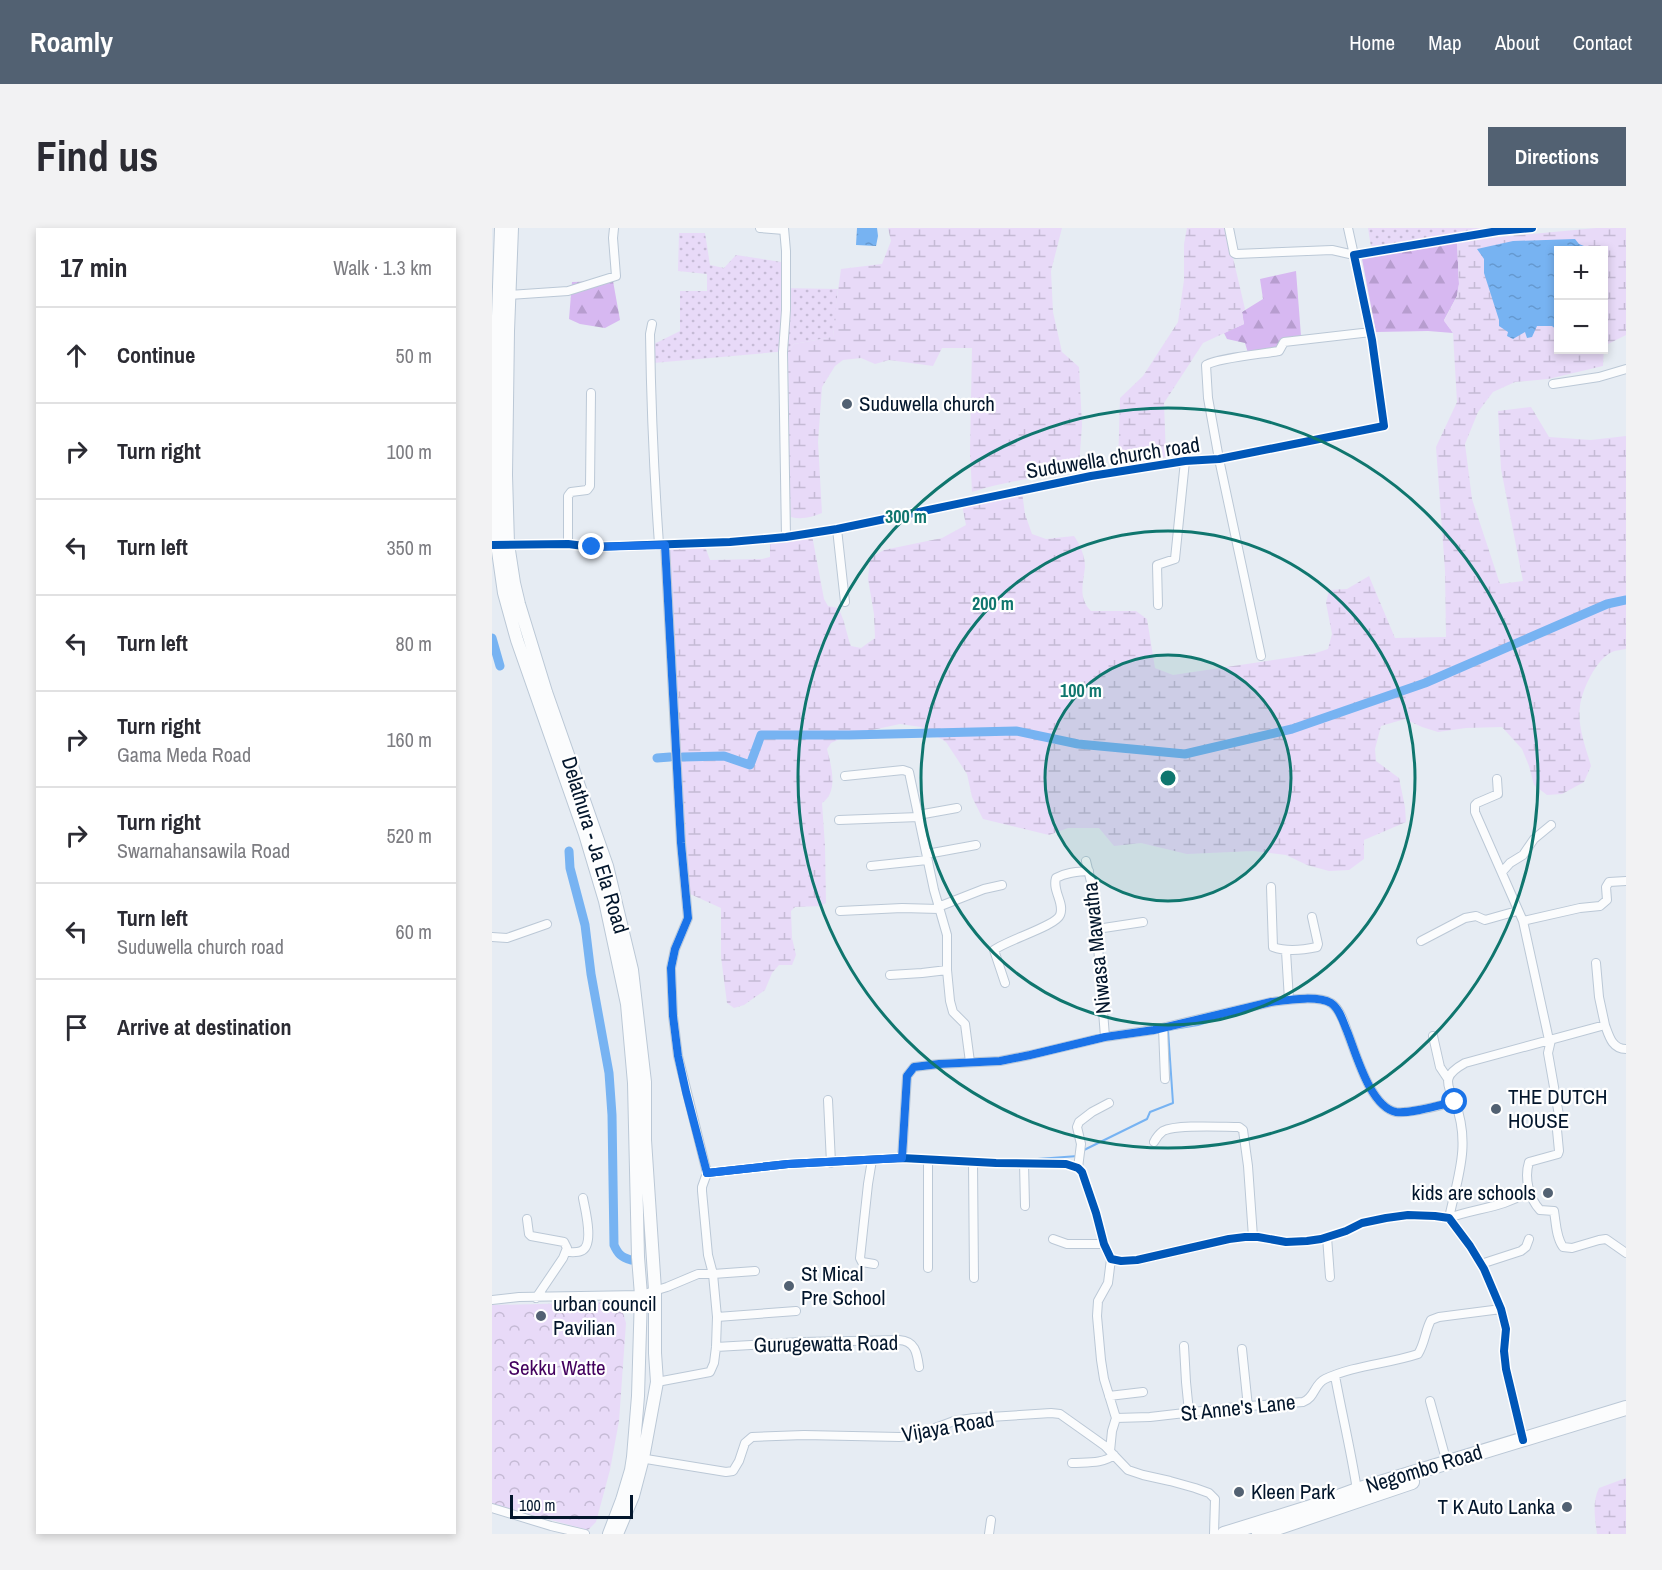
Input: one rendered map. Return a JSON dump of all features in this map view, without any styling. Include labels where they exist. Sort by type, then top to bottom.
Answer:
[{"type":"highway","name":"Negombo Road","points":[[1273,1529],[1308,1508],[1357,1490],[1626,1408]]},
{"type":"highway","name":"Negombo Road","points":[[1224,1534],[1273,1529],[1419,1480],[1626,1416]]},
{"type":"main road","name":"Delathura - Ja Ela Road","points":[[501,228],[496,375],[499,544],[504,593],[517,640],[585,834],[605,901],[627,1004],[634,1083],[641,1295],[638,1458],[609,1534]]},
{"type":"main road","name":"Delathura - Ja Ela Road","points":[[512,228],[506,451],[499,544],[514,583],[546,692],[607,867],[632,970],[645,1082],[645,1140],[655,1290],[657,1382],[638,1458],[633,1496],[618,1534]]},
{"type":"street","points":[[509,294],[568,291],[616,276],[614,228]]},
{"type":"street","points":[[760,228],[784,229],[786,537]]},
{"type":"street","points":[[1229,228],[1236,254],[1332,250],[1354,255],[1498,231],[1532,228]]},
{"type":"street","name":"Suduwella church road","points":[[499,544],[568,544],[592,547],[786,537],[837,529],[1091,476],[1185,461],[1219,459],[1384,426],[1371,332],[1348,228]]},
{"type":"street","points":[[652,324],[650,334],[654,478],[662,545],[680,831],[688,918],[675,949],[671,968],[673,1016],[678,1056],[707,1175],[702,1191],[717,1317],[714,1363],[710,1372],[657,1382]]},
{"type":"street","points":[[1261,656],[1219,459],[1208,398],[1206,365],[1279,351],[1284,342],[1371,332]]},
{"type":"street","points":[[1553,384],[1599,377],[1626,369]]},
{"type":"street","points":[[568,544],[568,496],[571,492],[587,490],[590,486],[591,393]]},
{"type":"street","points":[[1158,605],[1157,565],[1175,559],[1185,461]]},
{"type":"street","points":[[837,529],[845,602]]},
{"type":"street","points":[[844,776],[908,771],[938,908],[947,935],[947,970],[952,1012],[965,1024],[969,1062]]},
{"type":"street","points":[[1497,779],[1498,794],[1477,802],[1476,812],[1523,921],[1550,1040],[1548,1053],[1560,1121],[1557,1130],[1558,1154],[1528,1162],[1528,1191],[1540,1210],[1554,1211],[1558,1235],[1563,1247],[1572,1248],[1606,1239],[1626,1253]]},
{"type":"street","points":[[839,820],[918,816],[957,808]]},
{"type":"street","points":[[1502,872],[1510,863],[1523,855],[1534,839],[1551,825]]},
{"type":"street","points":[[871,866],[927,857],[976,845]]},
{"type":"street","name":"Niwasa Mawatha","points":[[1086,861],[1094,894],[1105,1037]]},
{"type":"street","points":[[1005,984],[994,950],[1038,930],[1060,916],[1061,911],[1054,883],[1056,878],[1073,872],[1089,872]]},
{"type":"street","points":[[1523,921],[1580,908],[1600,906],[1607,900],[1606,887],[1609,882],[1626,880]]},
{"type":"street","points":[[840,911],[938,908],[984,888],[1002,885]]},
{"type":"street","points":[[1271,887],[1274,947],[1286,951],[1317,947],[1312,916]]},
{"type":"street","points":[[1421,940],[1465,918],[1476,916],[1485,920],[1517,911]]},
{"type":"street","points":[[1097,929],[1143,922]]},
{"type":"street","points":[[492,937],[507,938],[547,924]]},
{"type":"street","points":[[1286,951],[1289,1000]]},
{"type":"street","points":[[1596,963],[1599,997],[1605,1025],[1612,1043],[1618,1048],[1626,1048]]},
{"type":"street","points":[[890,975],[922,974],[947,970]]},
{"type":"street","points":[[902,1158],[907,1076],[914,1067],[1000,1061],[1289,1000],[1320,1000],[1335,1007],[1342,1018],[1374,1096],[1390,1110],[1406,1112],[1455,1102]]},
{"type":"street","points":[[1448,1079],[1453,1070],[1465,1063],[1605,1025]]},
{"type":"street","points":[[1162,1028],[1165,1079]]},
{"type":"street","points":[[1433,1036],[1440,1067],[1448,1079],[1450,1093],[1462,1126],[1464,1145],[1449,1218],[1481,1264],[1502,1309],[1506,1329],[1504,1351],[1506,1369],[1523,1440]]},
{"type":"street","points":[[828,1100],[831,1163]]},
{"type":"street","points":[[1078,1168],[1081,1144],[1077,1127],[1079,1122],[1109,1103]]},
{"type":"street","points":[[1154,1142],[1156,1137],[1164,1131],[1178,1128],[1239,1127],[1243,1130],[1253,1237]]},
{"type":"street","points":[[707,1175],[751,1167],[902,1158],[1066,1164],[1078,1168],[1086,1182],[1104,1244],[1111,1259],[1108,1283],[1098,1301],[1097,1316],[1101,1360],[1116,1419],[1112,1431],[1112,1453],[1102,1461],[1072,1463]]},
{"type":"street","points":[[928,1159],[928,1268]]},
{"type":"street","points":[[872,1160],[860,1258],[862,1262],[874,1264]]},
{"type":"street","points":[[973,1161],[974,1278]]},
{"type":"street","points":[[1024,1163],[1024,1206]]},
{"type":"street","points":[[1111,1259],[1121,1262],[1137,1260],[1229,1239],[1253,1237],[1286,1242],[1307,1241],[1327,1237],[1362,1223],[1408,1215],[1449,1218],[1465,1212],[1507,1203],[1528,1191]]},
{"type":"street","points":[[566,1252],[581,1251],[588,1243],[588,1224],[583,1198]]},
{"type":"street","points":[[527,1219],[531,1236],[564,1242],[567,1248],[536,1298]]},
{"type":"street","points":[[1327,1237],[1330,1277]]},
{"type":"street","points":[[1053,1239],[1067,1244],[1104,1244]]},
{"type":"street","points":[[1481,1264],[1521,1251],[1529,1239]]},
{"type":"street","points":[[492,1300],[519,1297],[641,1295],[698,1274],[755,1271]]},
{"type":"street","name":"St Anne's Lane","points":[[1116,1419],[1303,1402],[1311,1398],[1319,1383],[1324,1379],[1354,1369],[1418,1354],[1423,1347],[1427,1327],[1431,1320],[1502,1309]]},
{"type":"street","points":[[717,1317],[796,1311]]},
{"type":"street","name":"Gurugewatta Road","points":[[716,1347],[899,1340],[913,1345],[919,1367]]},
{"type":"street","points":[[1184,1346],[1189,1412]]},
{"type":"street","points":[[1242,1349],[1248,1407]]},
{"type":"street","points":[[1335,1376],[1357,1490]]},
{"type":"street","points":[[1109,1396],[1143,1392]]},
{"type":"street","points":[[1430,1401],[1447,1463]]},
{"type":"street","name":"Vijaya Road","points":[[638,1458],[726,1472],[733,1471],[745,1443],[752,1437],[804,1435],[900,1437],[916,1435],[954,1421],[974,1418],[1060,1414],[1112,1453],[1128,1470],[1184,1484],[1209,1493],[1215,1499],[1214,1534]]},
{"type":"street","points":[[492,1508],[585,1534]]},
{"type":"street","points":[[989,1534],[991,1520]]},
{"type":"green space","points":[[888,228],[1062,228],[1051,271],[1053,312],[1062,352],[1079,367],[1082,425],[1079,466],[1068,472],[1009,482],[972,492],[970,451],[972,348],[942,348],[933,366],[889,360],[875,364],[861,358],[843,360],[835,366],[822,387],[818,442],[822,513],[807,518],[791,517],[788,351],[794,344],[833,337],[841,269],[882,264],[891,241]]},
{"type":"green space","points":[[1187,228],[1226,228],[1245,309],[1242,312],[1244,324],[1203,343],[1164,403],[1166,457],[1118,467],[1120,398],[1143,376],[1178,322],[1184,280],[1184,244]]},
{"type":"green space","points":[[1368,228],[1491,228],[1371,247]]},
{"type":"green space","points":[[1596,228],[1626,228],[1626,335],[1608,344],[1608,246],[1554,246],[1554,354],[1604,354],[1603,366],[1548,379],[1515,382],[1493,392],[1478,412],[1465,444],[1472,499],[1500,584],[1523,581],[1501,469],[1498,411],[1531,407],[1549,437],[1591,440],[1626,436],[1626,649],[1612,652],[1601,661],[1595,668],[1584,692],[1579,714],[1591,766],[1584,782],[1562,794],[1547,795],[1534,785],[1522,749],[1502,727],[1466,728],[1438,732],[1405,719],[1381,726],[1375,749],[1376,761],[1399,778],[1406,822],[1364,840],[1364,859],[1349,870],[1329,871],[1307,865],[1286,855],[1253,851],[1187,854],[1141,843],[1114,846],[1099,828],[1068,828],[1049,835],[983,819],[972,797],[967,774],[946,742],[921,727],[900,724],[849,735],[831,743],[827,749],[832,785],[831,792],[822,803],[826,903],[821,906],[795,907],[791,911],[792,938],[796,955],[792,965],[779,965],[772,973],[765,990],[744,1005],[734,1008],[727,1003],[721,957],[721,908],[690,894],[687,884],[669,546],[704,544],[710,560],[762,559],[770,557],[770,536],[811,530],[824,599],[828,606],[838,608],[851,646],[861,648],[875,638],[874,614],[868,579],[870,558],[884,550],[942,538],[966,525],[962,505],[1022,492],[1025,514],[1032,534],[1046,539],[1074,536],[1083,554],[1085,567],[1082,590],[1084,601],[1091,611],[1136,611],[1147,619],[1155,668],[1173,675],[1313,654],[1328,649],[1332,634],[1326,603],[1329,590],[1347,589],[1369,576],[1395,638],[1446,637],[1445,570],[1436,447],[1457,402],[1453,333],[1444,321],[1457,296],[1459,284],[1457,241]]},
{"type":"green space","points":[[679,233],[705,233],[710,265],[724,268],[736,255],[781,262],[781,288],[838,289],[833,337],[794,344],[788,351],[653,363],[654,344],[680,331],[680,291],[707,291],[707,274],[678,271]]},
{"type":"green space","points":[[1457,241],[1459,284],[1457,296],[1444,320],[1453,333],[1376,332],[1362,259]]},
{"type":"green space","points":[[1296,271],[1301,336],[1282,338],[1277,348],[1248,353],[1245,343],[1227,339],[1224,333],[1244,324],[1242,312],[1263,299],[1260,279]]},
{"type":"green space","points":[[613,281],[620,320],[605,328],[580,324],[569,319],[572,282]]},
{"type":"green space","name":"Sekku Watte","points":[[620,1302],[626,1323],[619,1421],[610,1470],[596,1522],[588,1530],[492,1504],[492,1305]]},
{"type":"green space","points":[[1626,1478],[1626,1534],[1597,1534],[1595,1504],[1599,1488]]},
{"type":"water","points":[[857,228],[877,228],[876,246],[856,245]]},
{"type":"water","points":[[1575,239],[1584,246],[1554,246],[1554,328],[1537,326],[1532,337],[1527,338],[1525,332],[1513,339],[1507,336],[1508,332],[1499,326],[1484,273],[1484,259],[1477,249],[1513,241]]},
{"type":"waterway","points":[[683,757],[724,756],[750,765],[761,735],[1016,731],[1078,744],[1185,754],[1292,729],[1425,683],[1607,604],[1626,600]]},
{"type":"waterway","points":[[492,638],[500,666]]},
{"type":"waterway","points":[[657,758],[670,757]]},
{"type":"waterway","points":[[569,851],[570,868],[585,925],[591,974],[609,1073],[614,1245],[620,1255],[631,1260]]},
{"type":"waterway","points":[[1082,1151],[1147,1119],[1150,1112],[1173,1103],[1168,1030],[1217,1019]]},
{"type":"waterway","points":[[1024,1160],[1078,1156]]},
{"type":"cycle path","points":[[492,545],[568,544],[592,547],[730,542],[786,537],[837,529],[1091,476],[1185,461],[1219,459],[1384,426],[1372,340],[1354,255],[1498,231],[1532,228]]},
{"type":"cycle path","points":[[707,1173],[788,1164],[902,1158],[1066,1164],[1082,1172],[1104,1244],[1111,1259],[1121,1261],[1137,1260],[1245,1237],[1286,1242],[1321,1239],[1362,1223],[1408,1215],[1449,1218],[1484,1269],[1501,1309],[1506,1329],[1504,1351],[1506,1369],[1523,1440]]},
{"type":"place","name":"Suduwella church","points":[[847,404]]},
{"type":"place","name":"THE DUTCH HOUSE","points":[[1496,1109]]},
{"type":"place","name":"kids are schools","points":[[1548,1193]]},
{"type":"place","name":"St Mical Pre School","points":[[789,1286]]},
{"type":"place","name":"urban council Pavilian","points":[[541,1316]]},
{"type":"place","name":"Kleen Park","points":[[1239,1492]]},
{"type":"place","name":"T K Auto Lanka","points":[[1567,1507]]},
{"type":"route","points":[[592,547],[665,545],[681,843],[688,918],[675,949],[671,968],[673,1016],[678,1056],[707,1173],[788,1164],[902,1158],[907,1076],[914,1067],[1000,1061],[1289,1000],[1320,1000],[1335,1007],[1342,1018],[1374,1096],[1390,1110],[1406,1112],[1455,1102]]}]
